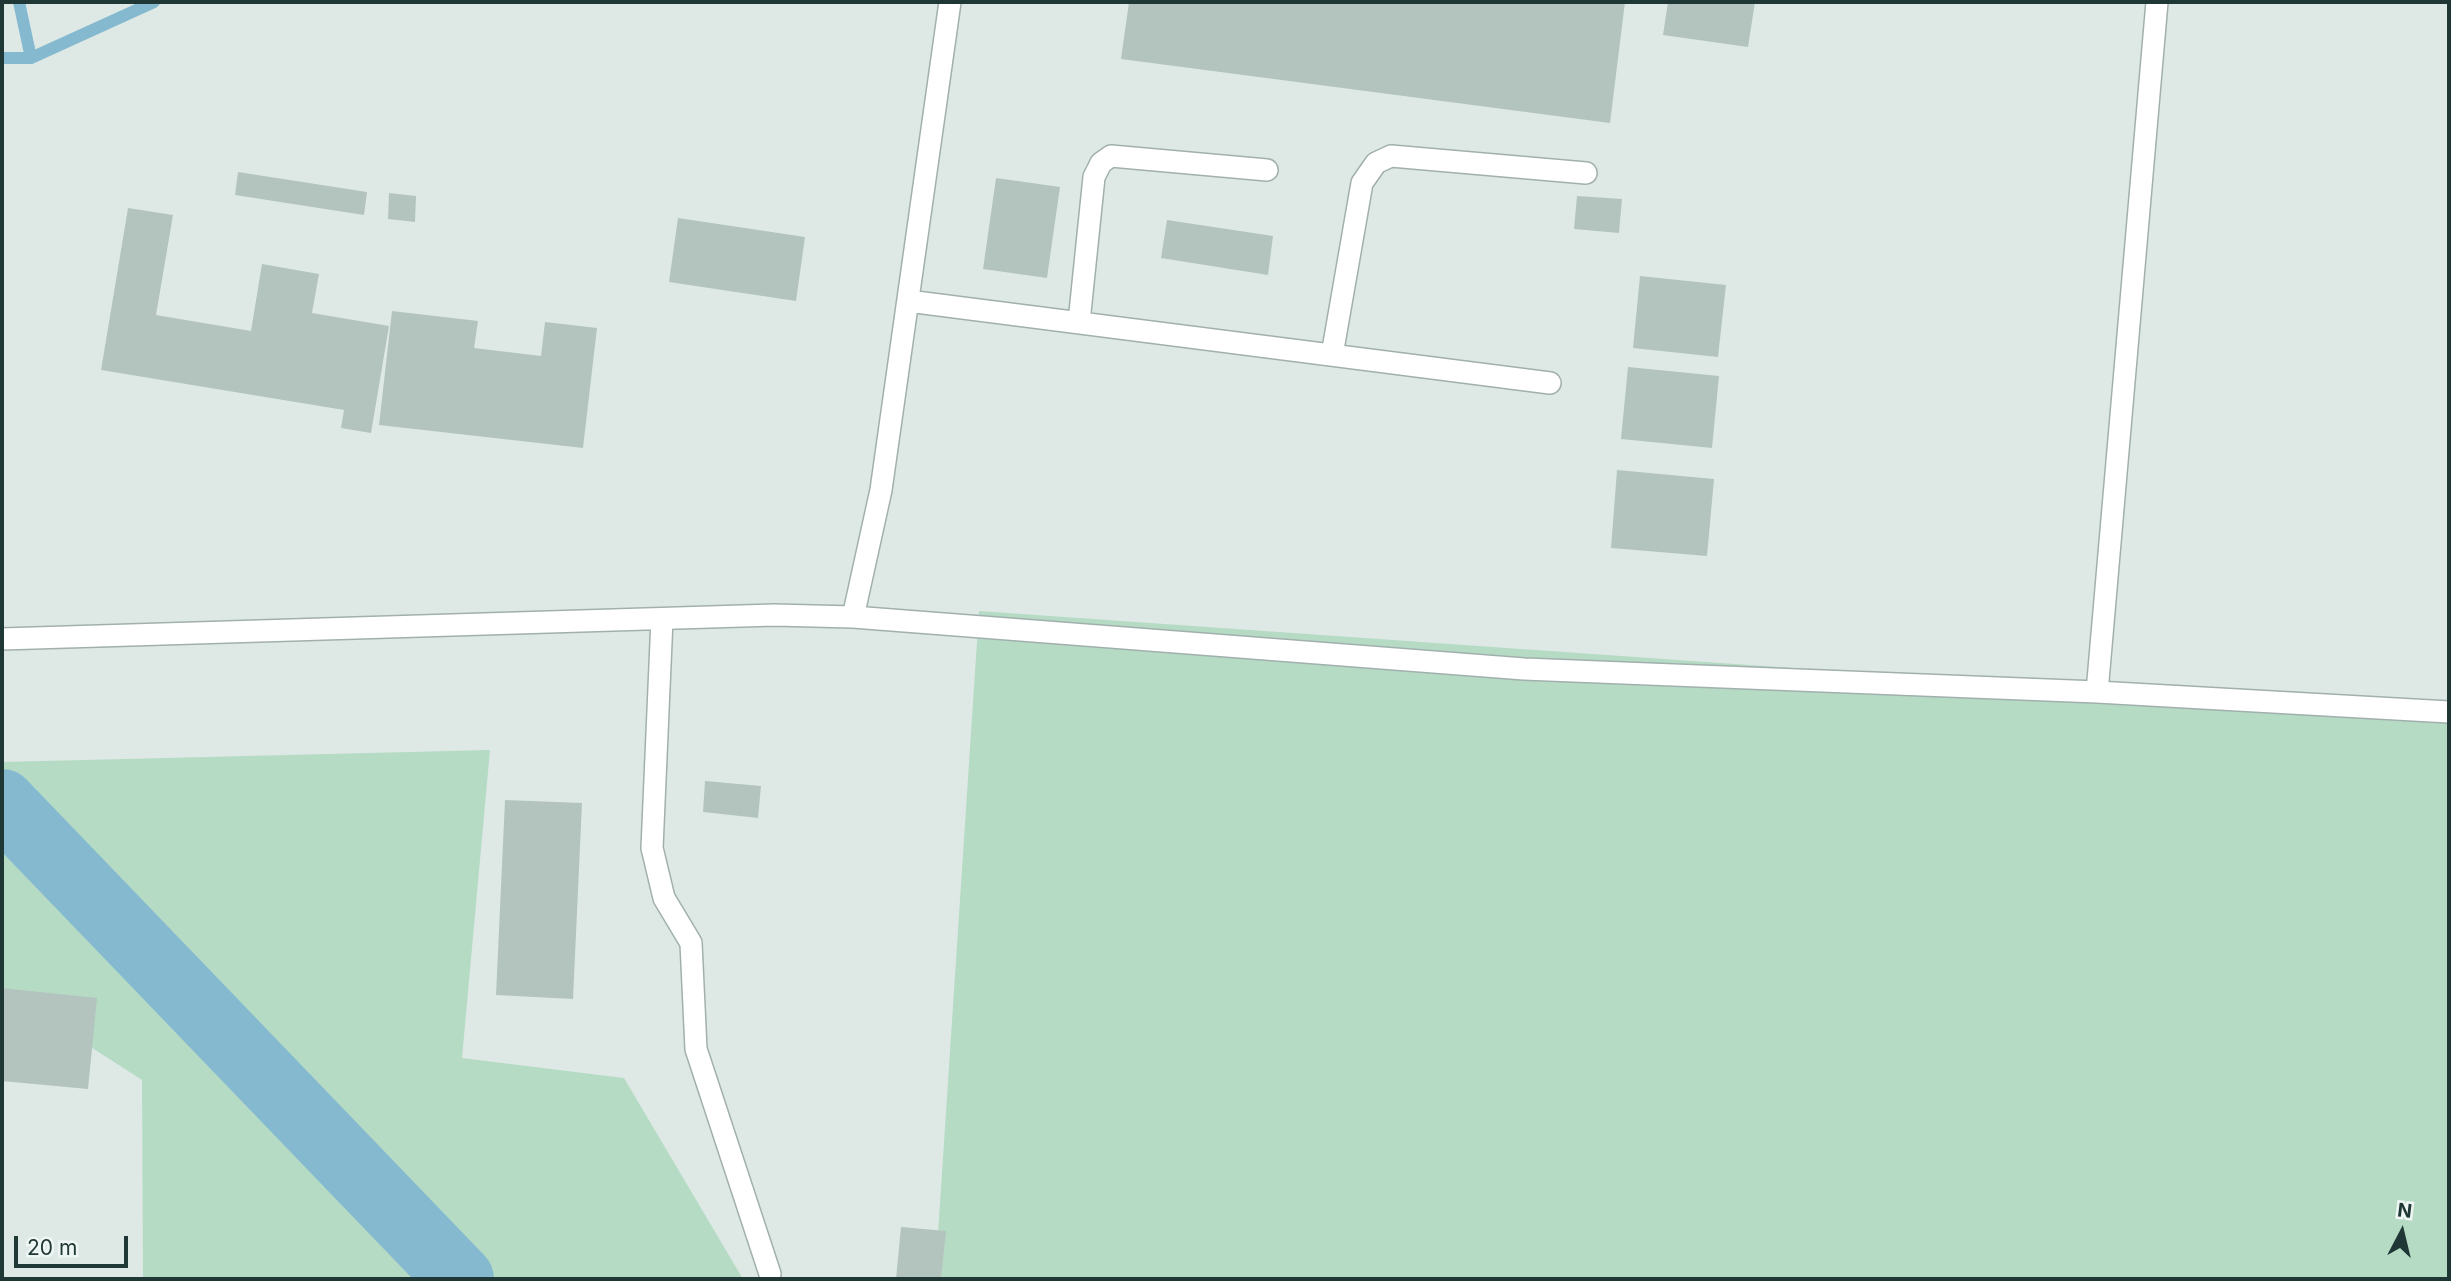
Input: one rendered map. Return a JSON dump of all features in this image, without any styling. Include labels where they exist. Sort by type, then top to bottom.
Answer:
[{"type":"street","points":[[853,617],[881,490],[950,2]]},
{"type":"street","points":[[2097,692],[2157,2]]},
{"type":"street","points":[[1079,322],[1094,177],[1101,163],[1111,156],[1267,170]]},
{"type":"street","points":[[1332,355],[1362,183],[1376,163],[1391,156],[1586,173]]},
{"type":"street","points":[[908,300],[1550,383]]},
{"type":"street","points":[[2,639],[774,615],[853,617],[1524,669],[2097,692],[2449,712]]},
{"type":"street","points":[[662,620],[652,848],[664,898],[691,943],[696,1049],[770,1274]]},
{"type":"green space","points":[[979,611],[2449,714],[2449,1279],[935,1279]]},
{"type":"green space","points":[[490,750],[462,1058],[624,1078],[743,1279],[143,1279],[142,1080],[2,990],[2,762]]},
{"type":"building","points":[[1129,2],[1625,2],[1610,123],[1121,59]]},
{"type":"building","points":[[1668,2],[1755,2],[1748,47],[1663,35]]},
{"type":"building","points":[[238,172],[367,192],[364,215],[235,195]]},
{"type":"building","points":[[996,178],[1060,187],[1047,278],[983,269]]},
{"type":"building","points":[[389,193],[416,196],[415,222],[388,219]]},
{"type":"building","points":[[1577,196],[1622,199],[1619,233],[1574,229]]},
{"type":"building","points":[[128,208],[173,215],[156,315],[251,331],[262,264],[319,274],[312,313],[389,326],[371,433],[341,428],[344,410],[101,370]]},
{"type":"building","points":[[678,218],[805,237],[796,301],[669,282]]},
{"type":"building","points":[[1167,220],[1273,236],[1268,275],[1161,258]]},
{"type":"building","points":[[1640,276],[1726,285],[1718,357],[1633,348]]},
{"type":"building","points":[[392,311],[478,321],[474,348],[541,356],[545,322],[597,328],[583,448],[379,425]]},
{"type":"building","points":[[1628,367],[1719,376],[1712,448],[1621,439]]},
{"type":"building","points":[[1617,470],[1714,479],[1707,556],[1611,548]]},
{"type":"building","points":[[705,781],[761,786],[758,818],[703,812]]},
{"type":"building","points":[[505,800],[582,803],[573,999],[496,995]]},
{"type":"building","points":[[2,988],[97,998],[88,1089],[2,1081]]},
{"type":"building","points":[[901,1227],[946,1231],[941,1279],[896,1279]]},
{"type":"waterway","points":[[2,58],[31,58],[19,2]]},
{"type":"waterway","points":[[31,58],[154,2]]},
{"type":"waterway","points":[[2,803],[460,1279]]}]
